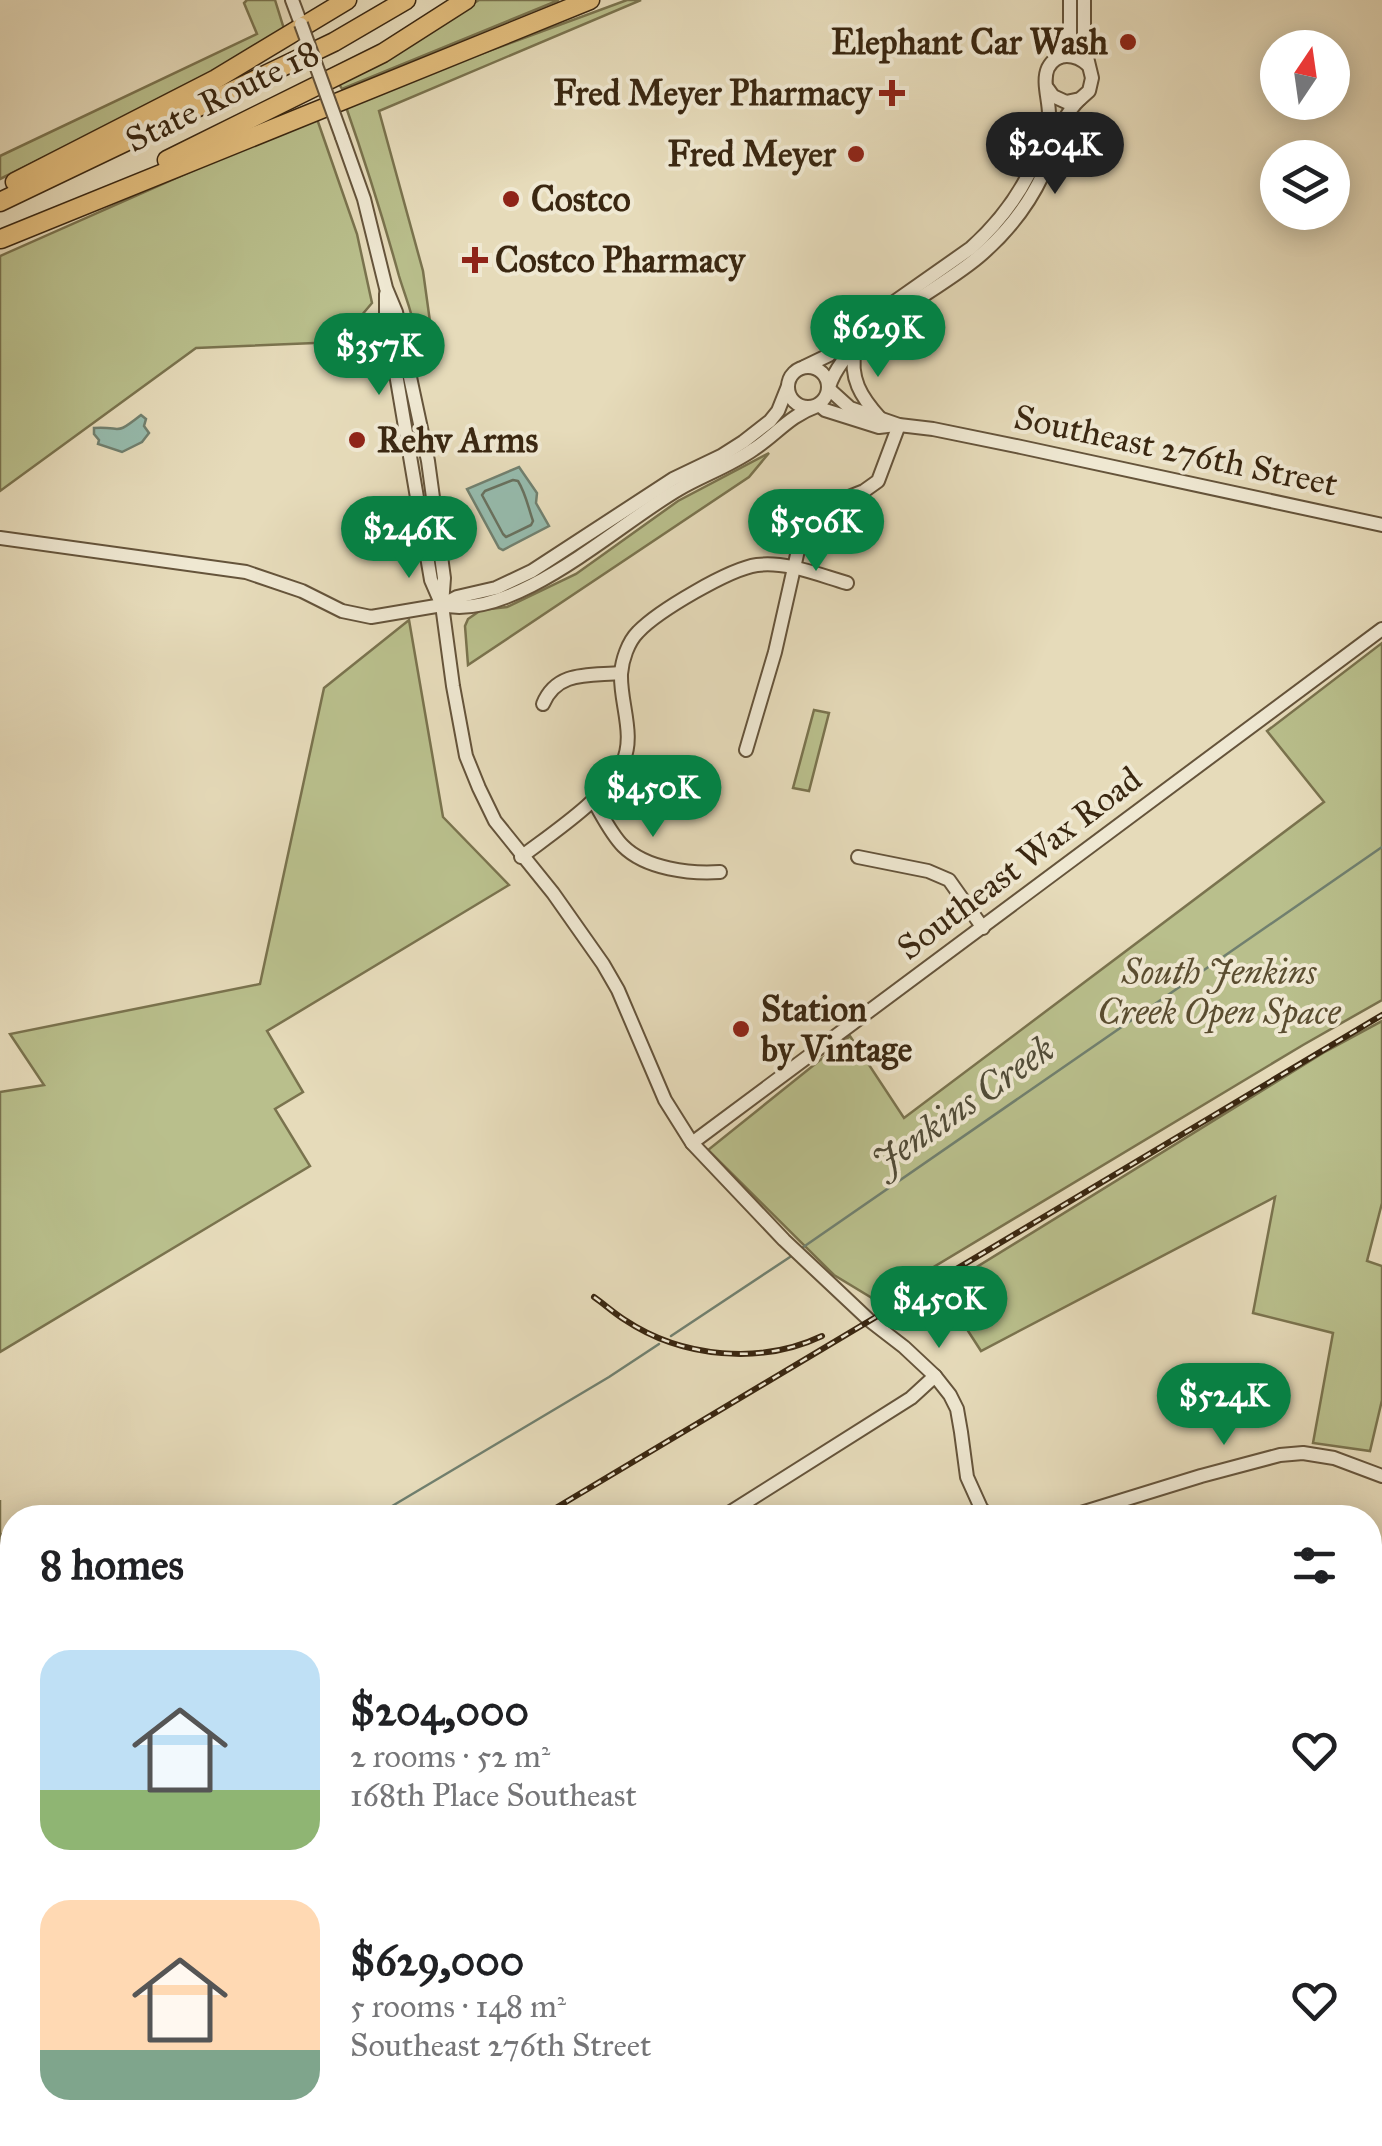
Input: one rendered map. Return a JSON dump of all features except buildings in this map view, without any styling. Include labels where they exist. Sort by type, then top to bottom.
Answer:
[{"type":"highway","points":[[0,190],[216,79],[347,0]]},
{"type":"highway","name":"State Route 18","points":[[0,202],[334,42],[406,0]]},
{"type":"highway","name":"State Route 18","points":[[0,239],[383,53],[466,0]]},
{"type":"highway","points":[[0,239],[590,0]]},
{"type":"street","points":[[292,0],[364,199],[386,288],[396,312],[428,461],[444,578],[442,605],[466,756],[495,821],[603,964],[665,1100],[692,1143],[784,1240],[935,1376],[950,1396],[957,1410],[967,1477],[980,1505]]},
{"type":"street","points":[[1060,58],[1070,36],[1070,0]]},
{"type":"street","points":[[442,605],[456,608],[482,604],[542,580],[680,488],[755,448],[799,412],[826,399],[839,364],[856,347],[983,254],[1006,230],[1041,178],[1062,122],[1092,84],[1084,46],[1084,0]]},
{"type":"street","points":[[0,538],[246,572],[283,583],[360,616],[442,605],[457,597],[496,588],[532,572],[673,479],[743,442],[770,421],[793,374],[829,355],[853,332],[971,248],[999,220],[1036,158],[1049,117],[1047,70],[1060,58],[1075,57],[1088,66]]},
{"type":"street","points":[[1048,88],[1058,100],[1080,100]]},
{"type":"street","points":[[386,288],[386,315],[431,580],[442,605]]},
{"type":"street","points":[[856,347],[856,383],[863,399],[880,418]]},
{"type":"street","points":[[804,367],[822,372],[829,388]]},
{"type":"street","points":[[788,386],[794,402],[805,408],[818,406]]},
{"type":"street","name":"Southeast 276th Street","points":[[829,388],[850,408],[898,425]]},
{"type":"street","points":[[401,405],[410,406],[428,461]]},
{"type":"street","name":"Southeast 276th Street","points":[[818,406],[879,427],[932,428],[1382,525]]},
{"type":"street","points":[[746,750],[775,652],[803,528],[812,515],[828,504],[878,480],[898,425]]},
{"type":"street","points":[[522,857],[612,781],[626,756],[621,674],[636,634],[718,580],[754,565],[771,564],[847,583]]},
{"type":"street","name":"Southeast Wax Road","points":[[692,1143],[1382,629]]},
{"type":"street","points":[[543,704],[554,685],[573,677],[621,674]]},
{"type":"street","points":[[592,800],[625,849],[644,860],[687,871],[720,872]]},
{"type":"street","points":[[858,857],[928,871],[949,880],[983,928]]},
{"type":"street","points":[[742,1505],[911,1398],[935,1376]]},
{"type":"street","points":[[1109,1505],[1280,1455],[1334,1458],[1382,1476]]},
{"type":"green space","points":[[275,0],[284,29],[227,66],[0,179],[0,156],[257,34],[244,3]]},
{"type":"green space","points":[[479,0],[559,0],[342,89],[338,82]]},
{"type":"green space","points":[[627,0],[641,0],[379,111],[423,271],[432,336],[422,339],[416,335],[345,104]]},
{"type":"green space","points":[[316,116],[357,234],[372,303],[339,342],[196,348],[0,491],[0,256]]},
{"type":"green space","points":[[769,453],[749,477],[468,665],[468,619],[481,610],[507,607],[576,574],[678,501]]},
{"type":"green space","points":[[409,620],[443,817],[509,885],[267,1031],[303,1092],[275,1109],[310,1166],[0,1352],[0,1092],[44,1085],[10,1034],[260,984],[324,688]]},
{"type":"green space","name":"South Jenkins Creek Open Space","points":[[1382,643],[1382,1000],[877,1301],[834,1275],[708,1150],[850,1036],[904,1118],[1324,802],[1267,731]]},
{"type":"green space","points":[[814,710],[829,713],[809,791],[793,788]]},
{"type":"green space","points":[[1382,1021],[1382,1203],[1367,1261],[1382,1266],[1382,1400],[1370,1451],[1313,1443],[1333,1333],[1253,1313],[1275,1197],[981,1351],[941,1289],[1323,1053]]},
{"type":"water","points":[[141,415],[149,433],[142,442],[122,452],[98,444],[94,428],[122,428]]},
{"type":"water","points":[[519,467],[537,493],[536,503],[549,526],[503,550],[467,489]]},
{"type":"waterway","name":"Jenkins Creek","points":[[799,1250],[1382,847]]},
{"type":"waterway","name":"Jenkins Creek","points":[[671,1336],[793,1255]]},
{"type":"waterway","name":"Jenkins Creek","points":[[394,1505],[659,1344]]},
{"type":"railway","points":[[561,1505],[1382,1015]]},
{"type":"railway","points":[[594,1297],[647,1333],[696,1349],[748,1354],[774,1351],[822,1336]]},
{"type":"place","name":"Elephant Car Wash","points":[[1128,42]]},
{"type":"place","name":"Fred Meyer Pharmacy","points":[[892,93]]},
{"type":"place","name":"Fred Meyer","points":[[856,154]]},
{"type":"place","name":"Costco","points":[[511,199]]},
{"type":"place","name":"Costco Pharmacy","points":[[475,260]]},
{"type":"place","name":"Rehv Arms","points":[[357,440]]},
{"type":"place","name":"Station by Vintage","points":[[741,1029]]}]
